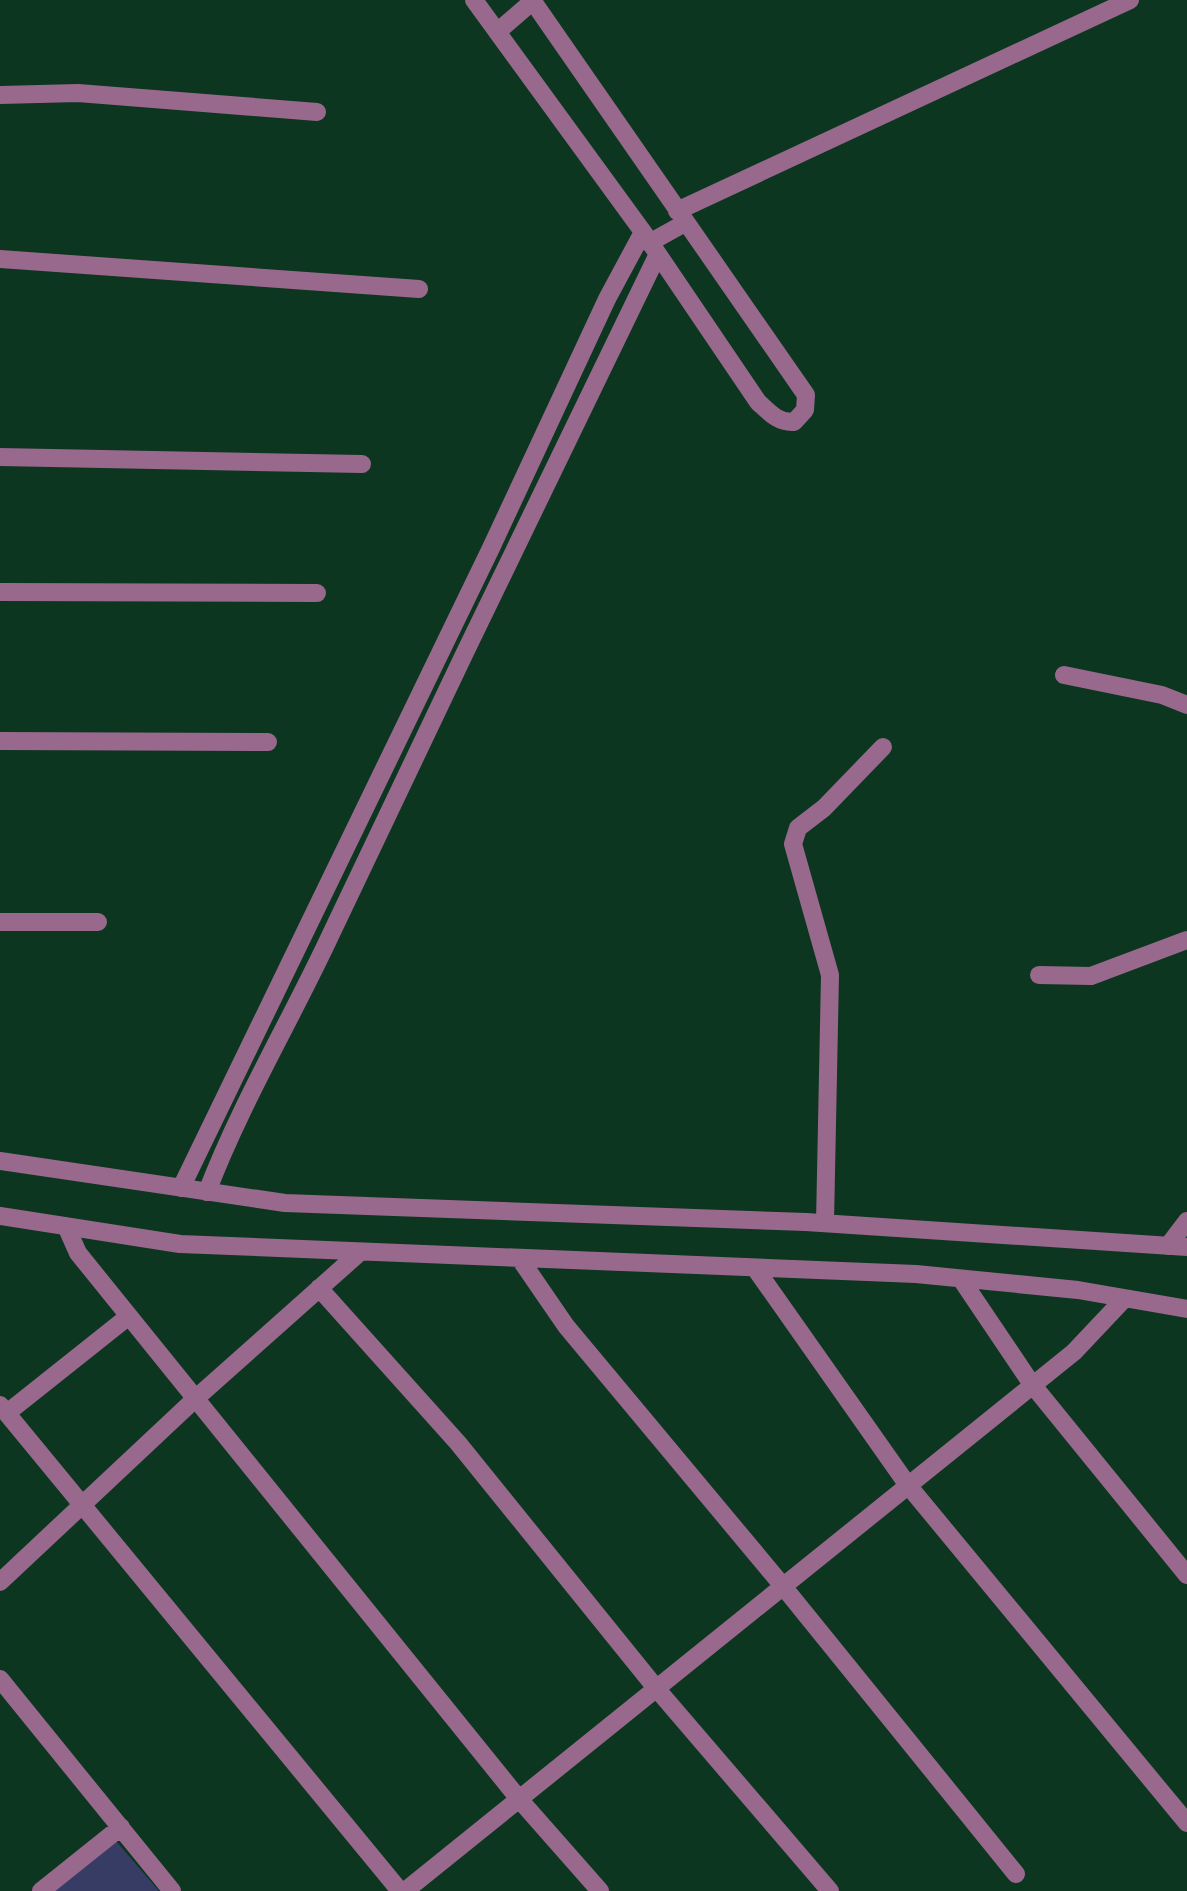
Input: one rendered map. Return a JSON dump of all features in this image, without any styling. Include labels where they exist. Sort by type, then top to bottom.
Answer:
[{"type":"street","points":[[474,0],[649,244],[758,402],[774,416],[785,422],[794,422],[805,410],[806,395],[533,1],[497,32]]},
{"type":"street","points":[[181,1188],[485,560],[607,299],[649,244],[681,217],[1130,0]]},
{"type":"street","points":[[0,95],[78,93],[317,112]]},
{"type":"street","points":[[207,1192],[222,1152],[288,1025],[464,650],[649,244]]},
{"type":"street","points":[[0,259],[419,289]]},
{"type":"street","points":[[0,457],[362,464]]},
{"type":"street","points":[[0,592],[317,593]]},
{"type":"street","points":[[1064,675],[1162,695],[1187,705]]},
{"type":"street","points":[[0,741],[268,743]]},
{"type":"street","points":[[825,1223],[830,975],[793,844],[799,828],[824,808],[883,747]]},
{"type":"street","points":[[0,922],[98,922]]},
{"type":"street","points":[[1039,975],[1091,976],[1187,940]]},
{"type":"street","points":[[0,1161],[285,1203],[825,1223],[1187,1247]]},
{"type":"street","points":[[0,1216],[180,1244],[961,1279],[1078,1290],[1187,1309]]},
{"type":"street","points":[[1168,1246],[1187,1222]]},
{"type":"street","points":[[66,1226],[78,1253],[195,1399],[519,1798],[600,1891]]},
{"type":"street","points":[[0,1582],[195,1399],[359,1253]]},
{"type":"street","points":[[520,1259],[566,1326],[782,1585],[1016,1874]]},
{"type":"street","points":[[755,1268],[907,1484],[1187,1823]]},
{"type":"street","points":[[961,1279],[1031,1383],[1187,1575]]},
{"type":"street","points":[[319,1288],[458,1443],[656,1688],[830,1891]]},
{"type":"street","points":[[129,1316],[4,1409],[403,1891],[1031,1383],[1074,1352],[1124,1299]]},
{"type":"street","points":[[0,1679],[172,1891]]},
{"type":"street","points":[[41,1891],[121,1827]]},
{"type":"shaded area","points":[[116,1841],[159,1891],[54,1891]]}]
